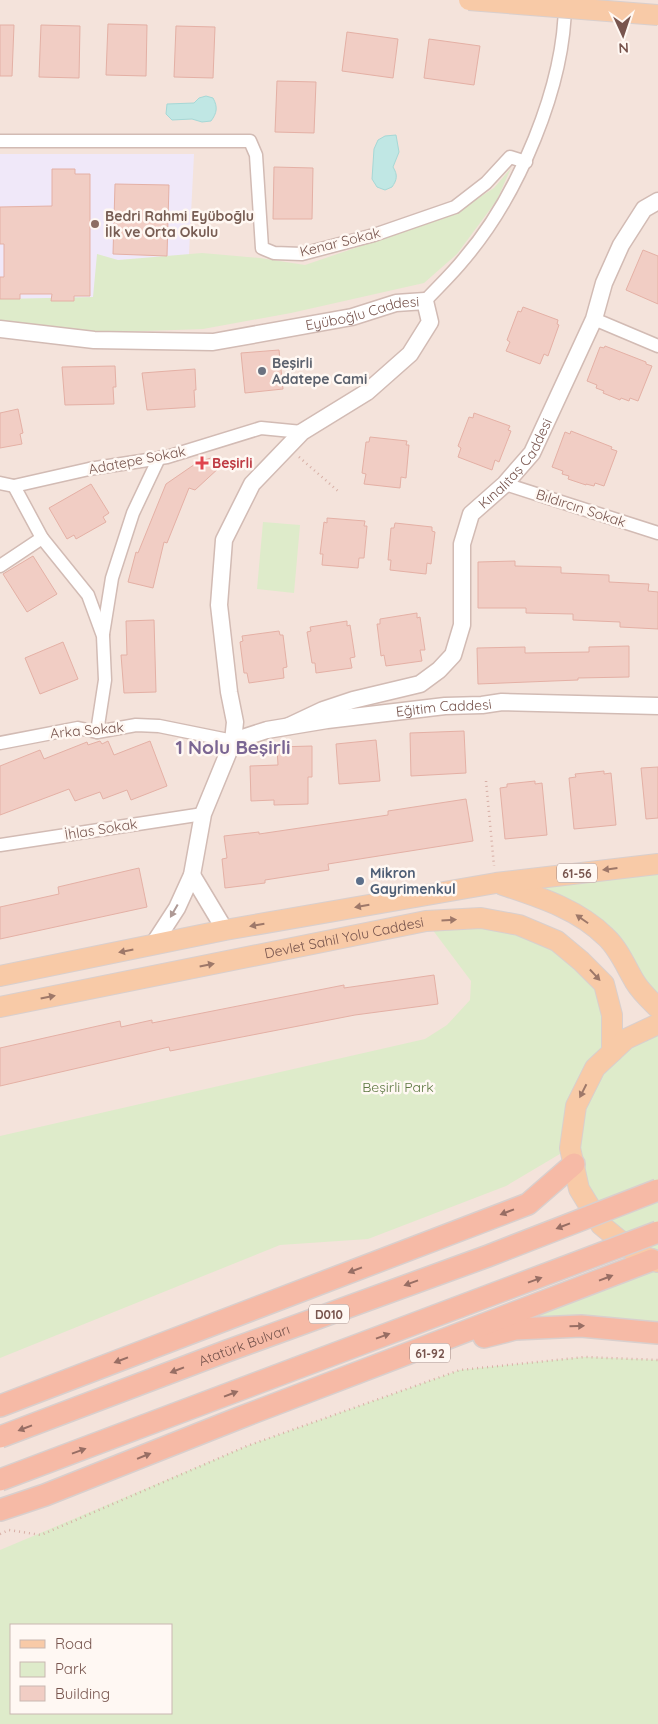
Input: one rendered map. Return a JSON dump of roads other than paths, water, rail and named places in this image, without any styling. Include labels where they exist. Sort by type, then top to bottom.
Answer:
[{"type":"highway","points":[[0,1406],[528,1204],[574,1164]]},
{"type":"highway","name":"Atatürk Bulvarı","points":[[0,1438],[227,1351],[488,1256],[658,1190]]},
{"type":"highway","points":[[0,1480],[658,1232]]},
{"type":"highway","points":[[0,1510],[45,1495],[212,1429],[655,1261]]},
{"type":"highway","name":"61-92","points":[[212,1429],[307,1401],[454,1344],[515,1330],[581,1326],[658,1333]]},
{"type":"main road","points":[[469,0],[658,15]]},
{"type":"main road","name":"Devlet Sahil Yolu Caddesi","points":[[0,976],[225,930],[496,883],[658,864]]},
{"type":"main road","name":"Devlet Sahil Yolu Caddesi","points":[[496,883],[552,902],[578,916],[606,937],[620,956],[636,984],[658,1008]]},
{"type":"main road","name":"Devlet Sahil Yolu Caddesi","points":[[0,1007],[426,921],[482,918],[519,926],[557,941],[604,984],[612,1015],[612,1052]]},
{"type":"main road","points":[[655,1261],[634,1252],[601,1225],[579,1189],[570,1148],[576,1106],[595,1068],[626,1039],[658,1024]]},
{"type":"street","points":[[425,301],[465,258],[498,212],[526,162],[550,96],[565,27],[565,0]]},
{"type":"street","name":"Kenar Sokak","points":[[0,141],[250,141],[256,155],[262,248],[274,253],[283,254],[302,254],[365,237],[455,206],[486,183],[510,157],[526,162]]},
{"type":"street","name":"Kınalıtaş Caddesi","points":[[289,726],[323,710],[353,700],[420,684],[439,670],[454,655],[462,625],[462,544],[471,514],[505,484],[532,453],[594,319],[604,283],[621,245],[644,209],[658,201]]},
{"type":"street","name":"Eyüboğlu Caddesi","points":[[0,329],[94,340],[213,342],[352,317],[396,303],[425,301],[430,322],[410,354],[368,392],[302,432],[252,484],[224,540],[219,605],[229,692],[235,722],[233,741],[203,814],[192,875],[177,908],[153,945]]},
{"type":"street","points":[[594,319],[658,346]]},
{"type":"street","name":"Adatepe Sokak","points":[[0,482],[14,486],[89,469],[158,458],[261,428],[302,432]]},
{"type":"street","points":[[98,732],[104,680],[103,636],[112,578],[133,513],[158,458]]},
{"type":"street","name":"Bıldırcın Sokak","points":[[505,484],[658,533]]},
{"type":"street","points":[[14,486],[42,538],[88,595],[103,636]]},
{"type":"street","points":[[0,566],[42,538]]},
{"type":"street","name":"Eğitim Caddesi","points":[[233,741],[267,730],[289,726],[445,706],[482,705],[502,702],[658,706]]},
{"type":"street","name":"Arka Sokak","points":[[0,744],[78,728],[98,732],[136,725],[195,732],[233,741]]},
{"type":"street","name":"İhlas Sokak","points":[[0,844],[203,814]]},
{"type":"street","points":[[192,875],[225,930]]},
{"type":"water","points":[[206,96],[213,98],[216,104],[216,113],[211,121],[202,122],[192,119],[172,120],[166,114],[167,104],[194,103],[199,98]]},
{"type":"water","points":[[396,135],[399,152],[393,167],[396,173],[396,180],[392,187],[385,190],[377,187],[372,179],[374,149],[378,140],[385,136]]},
{"type":"place","name":"Bedri Rahmi Eyüboğlu İlk ve Orta Okulu","points":[[95,224]]},
{"type":"place","name":"Beşirli Adatepe Cami","points":[[262,371]]},
{"type":"place","name":"Beşirli","points":[[202,463]]},
{"type":"place","name":"Mikron Gayrimenkul","points":[[360,881]]},
{"type":"district","name":"1 Nolu Beşirli","points":[[233,747]]},
{"type":"park label","name":"Beşirli Park","points":[[398,1087]]}]
